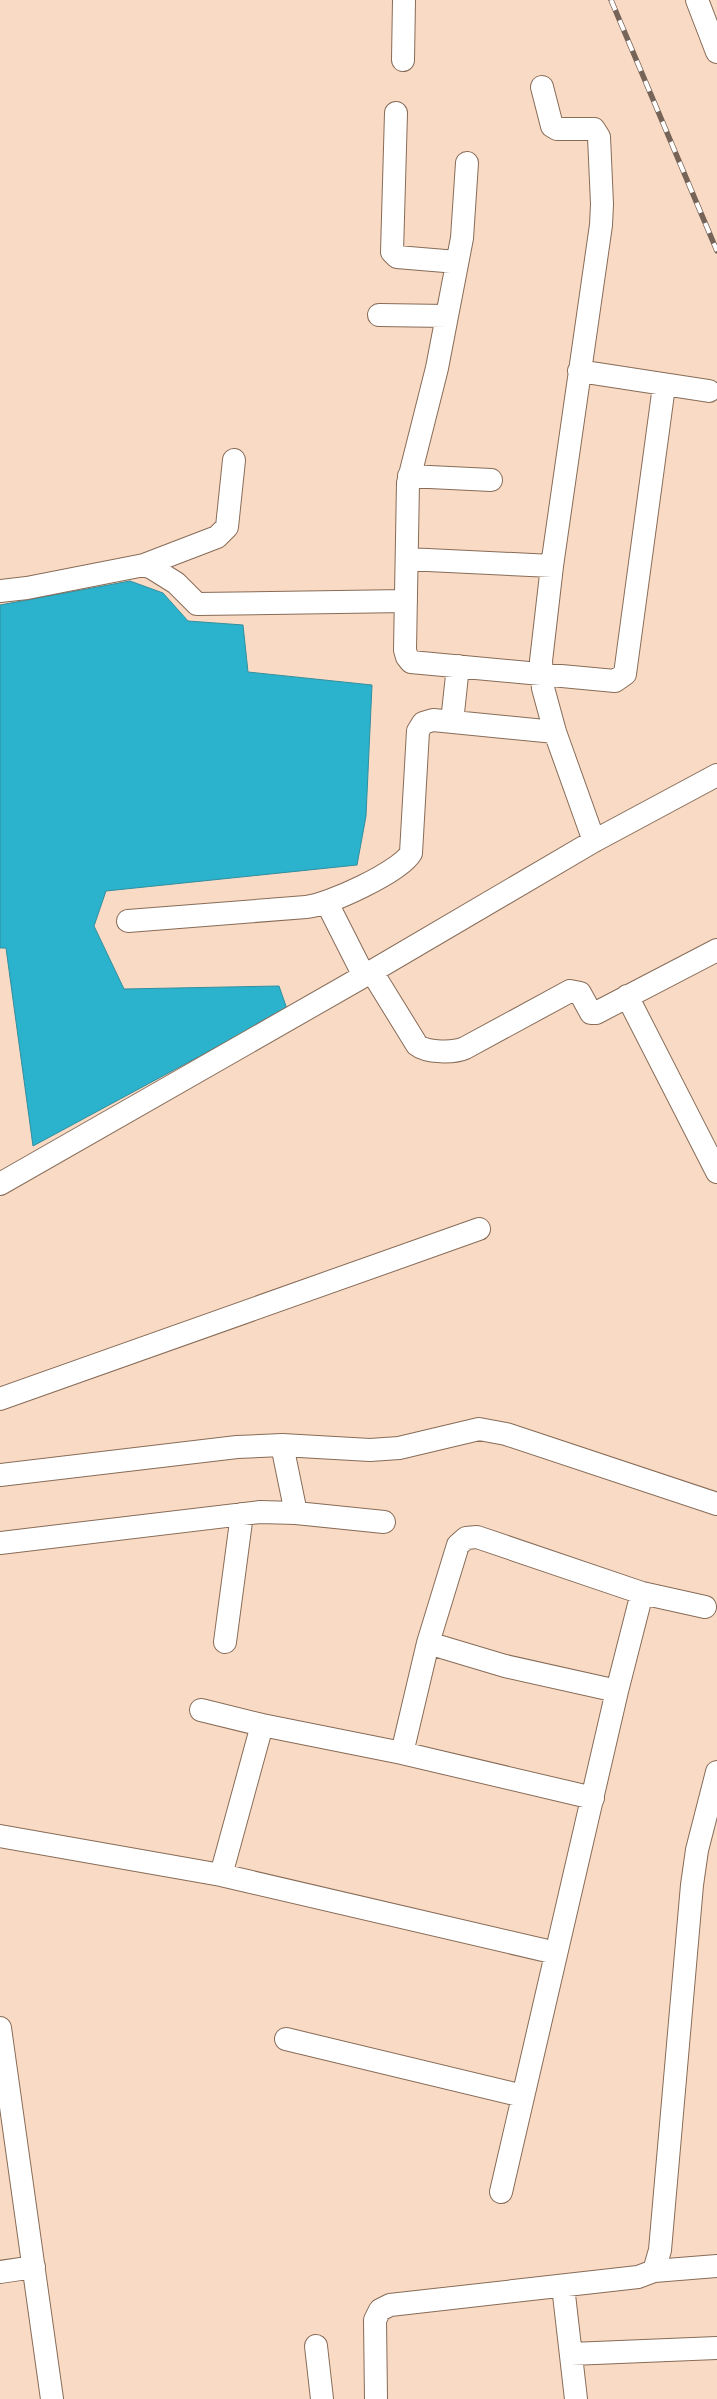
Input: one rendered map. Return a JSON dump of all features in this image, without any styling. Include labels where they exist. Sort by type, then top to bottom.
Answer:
[{"type":"street","points":[[404,0],[404,60]]},
{"type":"street","points":[[697,0],[717,52]]},
{"type":"street","points":[[542,86],[552,126],[557,129],[594,129],[599,137],[601,225],[552,566],[541,674],[554,732],[594,841]]},
{"type":"street","points":[[396,113],[392,252],[397,257],[457,262]]},
{"type":"street","points":[[467,163],[463,227],[457,262],[434,382],[410,476],[407,497],[407,657],[411,662],[615,681],[624,674],[664,386]]},
{"type":"street","points":[[379,315],[447,316]]},
{"type":"street","points":[[579,371],[664,386],[709,391]]},
{"type":"street","points":[[0,591],[27,588],[144,565],[217,538],[227,527],[234,460]]},
{"type":"street","points":[[410,476],[491,480]]},
{"type":"street","points":[[407,559],[552,566]]},
{"type":"street","points":[[144,565],[176,583],[197,604],[406,602]]},
{"type":"street","points":[[452,722],[458,666]]},
{"type":"street","points":[[128,921],[306,907],[327,903],[408,859],[412,853],[418,731],[424,723],[433,720],[554,732]]},
{"type":"street","points":[[0,1184],[368,974],[594,841],[717,775]]},
{"type":"street","points":[[327,903],[368,974],[417,1045],[424,1048],[453,1051],[465,1048],[570,991],[580,993],[591,1013],[596,1013],[717,950]]},
{"type":"street","points":[[627,996],[717,1172]]},
{"type":"street","points":[[0,1400],[479,1229]]},
{"type":"street","points":[[0,1475],[229,1448],[282,1445],[370,1450],[399,1448],[479,1429],[506,1434],[717,1504]]},
{"type":"street","points":[[282,1445],[296,1513]]},
{"type":"street","points":[[0,1543],[242,1514],[296,1513],[384,1522]]},
{"type":"street","points":[[225,1642],[242,1514]]},
{"type":"street","points":[[402,1753],[428,1643],[458,1544],[466,1538],[477,1537],[642,1593],[706,1607]]},
{"type":"street","points":[[501,2192],[593,1798],[616,1691],[642,1593]]},
{"type":"street","points":[[428,1643],[505,1666],[616,1691]]},
{"type":"street","points":[[201,1710],[262,1725],[402,1753],[593,1798]]},
{"type":"street","points":[[221,1875],[262,1725]]},
{"type":"street","points":[[654,2271],[660,2250],[692,1886],[707,1851],[717,1772]]},
{"type":"street","points":[[0,1836],[221,1875],[556,1953]]},
{"type":"street","points":[[0,2028],[52,2399]]},
{"type":"street","points":[[286,2039],[523,2096]]},
{"type":"street","points":[[376,2399],[375,2320],[380,2310],[390,2305],[638,2278],[654,2271],[717,2266]]},
{"type":"street","points":[[0,2272],[34,2267]]},
{"type":"street","points":[[563,2286],[576,2399]]},
{"type":"street","points":[[316,2346],[322,2399]]},
{"type":"street","points":[[571,2354],[717,2348]]},
{"type":"water","points":[[130,581],[163,593],[188,621],[243,625],[248,672],[372,685],[366,816],[357,865],[106,891],[94,926],[124,989],[279,986],[287,1009],[33,1146],[6,948],[0,948],[0,605]]},
{"type":"railway","points":[[611,0],[717,251]]}]
